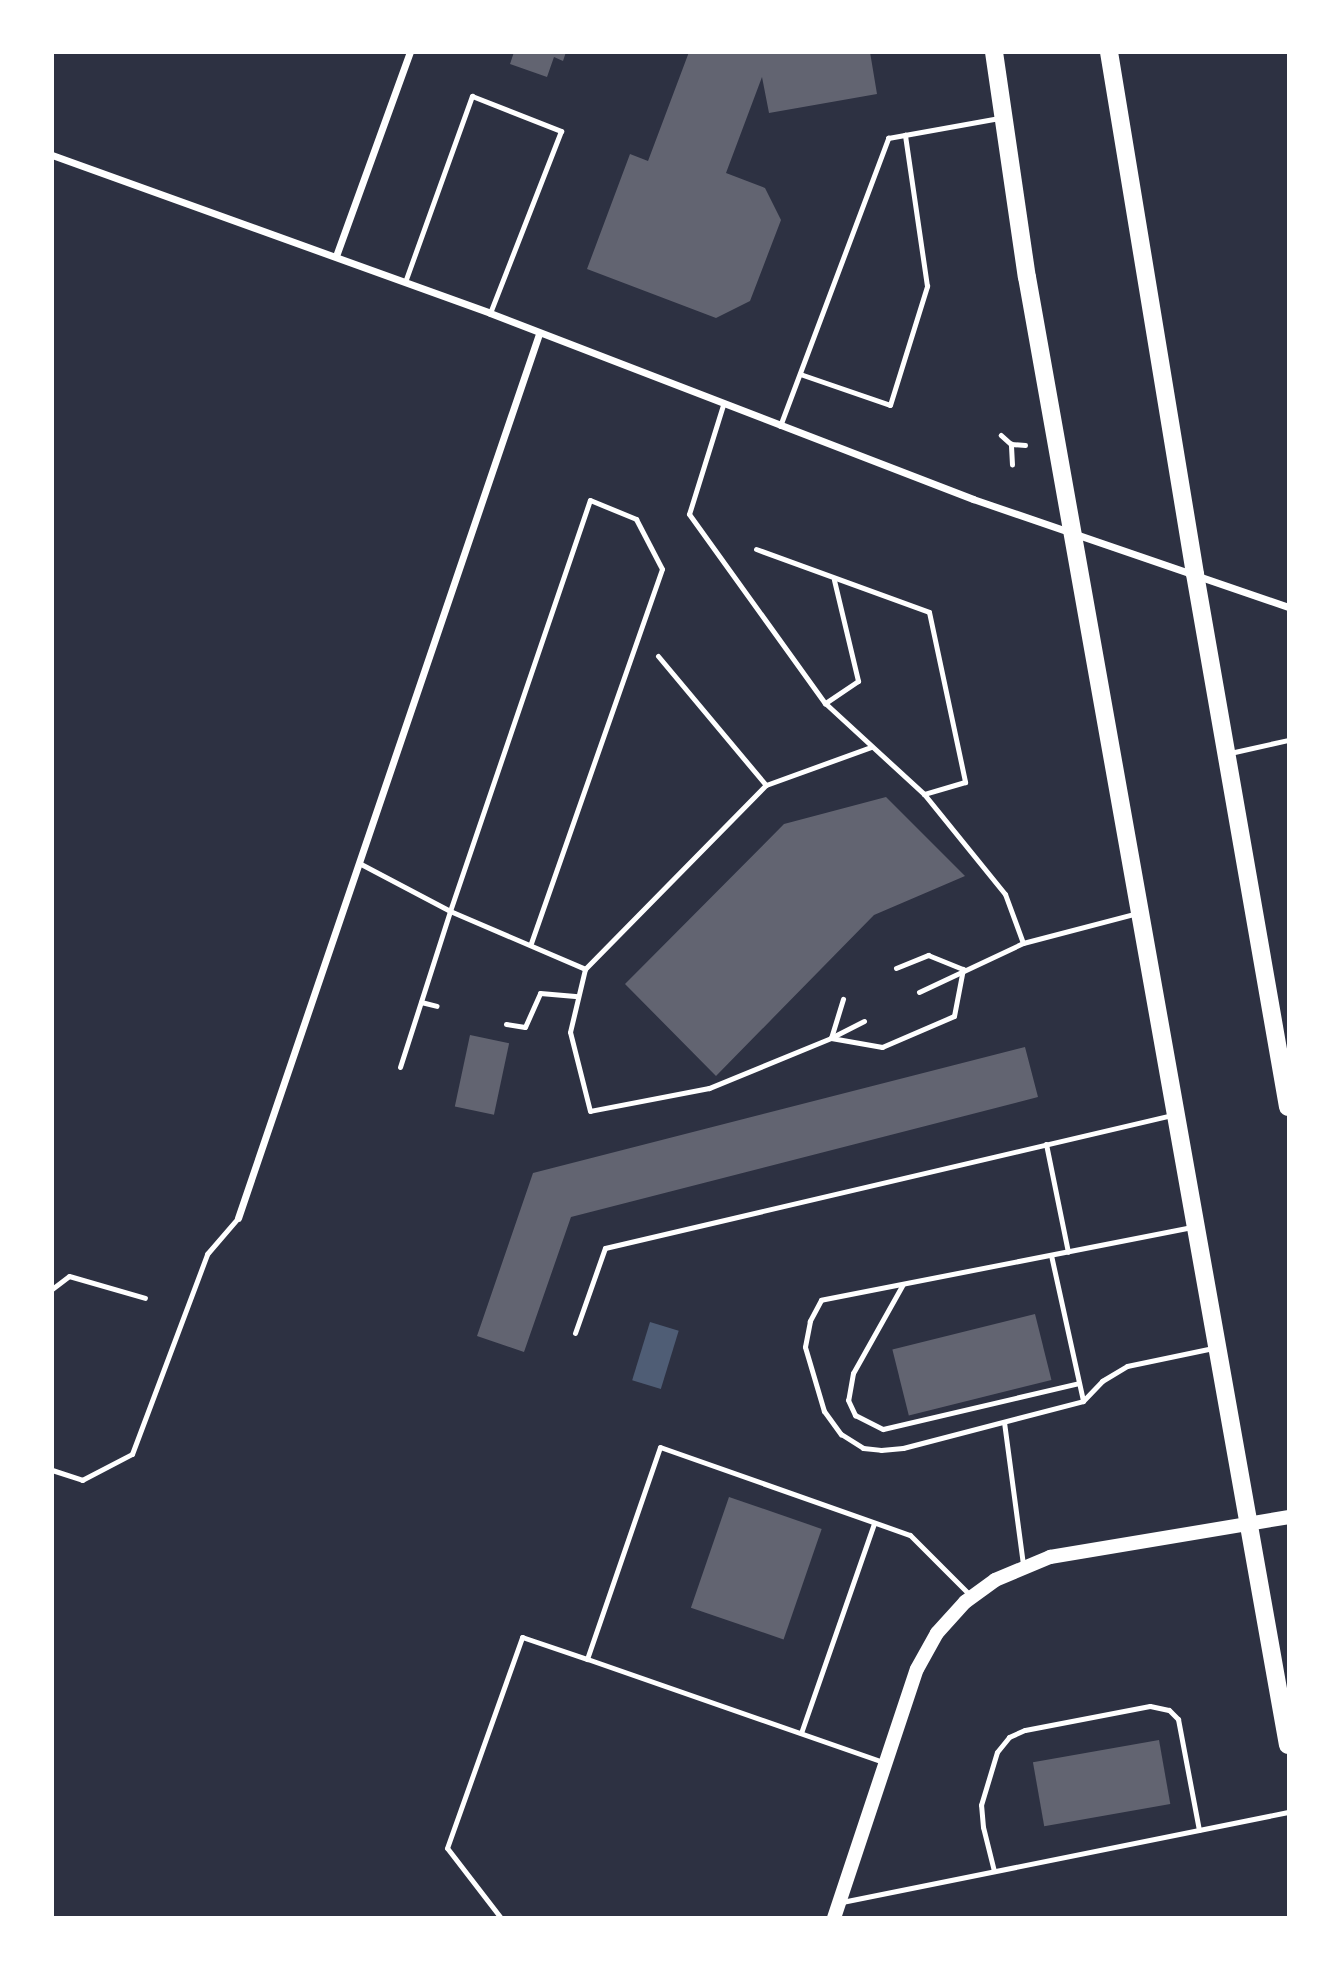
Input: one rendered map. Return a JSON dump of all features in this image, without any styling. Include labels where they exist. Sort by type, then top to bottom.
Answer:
[{"type":"main road","points":[[993,52],[1027,277],[1075,535],[1174,1114],[1289,1745]]},
{"type":"main road","points":[[1109,52],[1195,574],[1289,1107]]},
{"type":"main road","points":[[834,1917],[917,1669],[937,1633],[973,1597],[995,1580],[1050,1557],[1289,1517]]},
{"type":"street","points":[[336,256],[410,52]]},
{"type":"street","points":[[52,155],[490,313],[723,405],[1075,535],[1289,607]]},
{"type":"street","points":[[239,1218],[539,334]]},
{"type":"lane","points":[[405,282],[472,96],[561,131],[490,313]]},
{"type":"lane","points":[[780,426],[888,138],[1003,117]]},
{"type":"lane","points":[[800,374],[890,405],[927,286],[905,135]]},
{"type":"lane","points":[[723,405],[689,514],[825,703],[924,794],[1005,894],[1023,943]]},
{"type":"lane","points":[[400,1067],[450,911],[590,500],[636,519],[662,569],[530,944]]},
{"type":"lane","points":[[756,549],[834,580],[929,612],[965,782],[924,794]]},
{"type":"lane","points":[[825,703],[858,681],[834,580]]},
{"type":"lane","points":[[658,656],[766,785]]},
{"type":"lane","points":[[1226,754],[1289,740]]},
{"type":"lane","points":[[864,1021],[831,1038],[709,1088],[590,1111],[570,1032],[585,969],[766,785],[871,747]]},
{"type":"lane","points":[[359,863],[450,911],[585,969]]},
{"type":"lane","points":[[919,992],[1023,943],[1140,912]]},
{"type":"lane","points":[[896,968],[928,955],[963,969]]},
{"type":"lane","points":[[831,1038],[882,1047],[954,1016],[963,969]]},
{"type":"lane","points":[[506,1024],[525,1027],[540,993],[578,996]]},
{"type":"lane","points":[[831,1038],[843,999]]},
{"type":"lane","points":[[421,1002],[438,1006]]},
{"type":"lane","points":[[575,1333],[605,1248],[1174,1114]]},
{"type":"lane","points":[[1046,1144],[1068,1252]]},
{"type":"lane","points":[[52,1470],[82,1480],[132,1454],[207,1254],[239,1218]]},
{"type":"lane","points":[[1195,1227],[821,1300],[810,1321],[805,1347],[824,1411],[841,1434],[863,1448],[881,1450],[903,1448],[1083,1401],[1102,1381],[1127,1366],[1217,1348]]},
{"type":"lane","points":[[1051,1255],[1083,1401]]},
{"type":"lane","points":[[52,1289],[69,1276],[145,1298]]},
{"type":"lane","points":[[903,1284],[853,1373],[848,1400],[855,1415],[883,1429],[1079,1382]]},
{"type":"lane","points":[[1004,1422],[1023,1567]]},
{"type":"lane","points":[[587,1659],[660,1447],[910,1535],[973,1597]]},
{"type":"lane","points":[[801,1733],[874,1523]]},
{"type":"lane","points":[[501,1917],[447,1847],[523,1637],[886,1763]]},
{"type":"lane","points":[[994,1871],[983,1827],[981,1805],[997,1752],[1009,1737],[1025,1730],[1150,1706],[1169,1710],[1178,1718],[1199,1830]]},
{"type":"lane","points":[[839,1902],[1289,1812]]},
{"type":"path","points":[[1001,435],[1011,444],[1025,445]]},
{"type":"path","points":[[1011,444],[1013,465]]},
{"type":"water","points":[[650,1322],[679,1331],[661,1389],[632,1380]]},
{"type":"building","points":[[514,52],[566,52],[563,61],[554,57],[547,77],[510,64]]},
{"type":"building","points":[[689,52],[870,52],[877,94],[769,113],[762,77],[726,173],[765,188],[781,220],[750,301],[716,318],[587,269],[630,154],[648,161]]},
{"type":"building","points":[[886,797],[965,876],[874,915],[716,1076],[625,984],[784,824]]},
{"type":"building","points":[[470,1035],[509,1043],[494,1115],[455,1106]]},
{"type":"building","points":[[1025,1047],[1038,1097],[571,1217],[524,1352],[477,1336],[533,1173]]},
{"type":"building","points":[[1035,1314],[1051,1380],[909,1416],[892,1350]]},
{"type":"building","points":[[729,1497],[822,1529],[784,1640],[691,1608]]},
{"type":"building","points":[[1159,1740],[1170,1804],[1044,1826],[1033,1762]]}]
